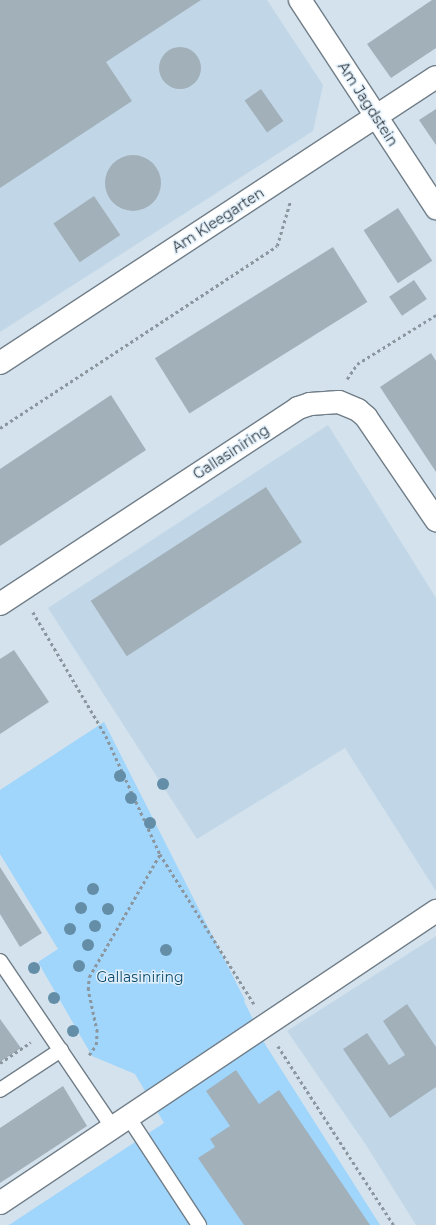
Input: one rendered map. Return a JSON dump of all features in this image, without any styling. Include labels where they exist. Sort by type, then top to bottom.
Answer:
[{"type":"street","name":"Am Jagdstein","points":[[300,0],[436,208]]},
{"type":"street","name":"Am Kleegarten","points":[[0,363],[436,77]]},
{"type":"street","name":"Gallasiniring","points":[[0,604],[298,408],[310,404],[339,402],[358,410],[366,416],[436,520]]},
{"type":"street","points":[[0,1204],[436,911]]},
{"type":"lane","points":[[0,961],[61,1050],[121,1123],[199,1225]]},
{"type":"lane","points":[[0,1090],[61,1050]]},
{"type":"path","points":[[0,428],[277,246],[300,167]]},
{"type":"path","points":[[345,383],[350,370],[357,364],[436,315]]},
{"type":"path","points":[[32,612],[106,736],[160,854],[252,1000]]},
{"type":"path","points":[[89,1055],[96,1045],[97,1032],[88,990],[89,977],[160,854]]},
{"type":"path","points":[[0,1063],[37,1038]]},
{"type":"path","points":[[277,1044],[394,1225]]},
{"type":"shaded area","points":[[0,0],[267,0],[323,85],[313,131],[0,332]]},
{"type":"shaded area","points":[[328,425],[436,598],[436,891],[345,748],[197,839],[48,608]]},
{"type":"shaded area","points":[[436,936],[436,1225],[416,1225],[366,1145],[287,1031]]},
{"type":"green space","points":[[104,722],[245,1000],[244,1001],[265,1044],[380,1225],[9,1225],[164,1123],[135,1074],[92,1056],[38,962],[58,949],[0,854],[0,790]]},
{"type":"building","points":[[0,0],[201,0],[106,62],[132,101],[0,188]]},
{"type":"building","points":[[432,0],[436,0],[436,48],[391,78],[367,44]]},
{"type":"building","points":[[180,47],[195,53],[201,68],[195,83],[180,89],[165,83],[159,68],[165,53]]},
{"type":"building","points":[[261,89],[283,121],[267,132],[245,100]]},
{"type":"building","points":[[436,109],[436,145],[419,120]]},
{"type":"building","points":[[133,155],[144,157],[153,163],[159,172],[161,183],[159,194],[153,203],[144,209],[133,211],[122,209],[113,203],[107,194],[105,183],[107,172],[113,163],[122,157]]},
{"type":"building","points":[[94,196],[120,235],[80,262],[53,223]]},
{"type":"building","points":[[398,208],[432,261],[398,283],[364,230]]},
{"type":"building","points":[[333,247],[367,302],[189,413],[155,358]]},
{"type":"building","points":[[414,280],[427,299],[402,316],[389,297]]},
{"type":"building","points":[[431,353],[436,361],[436,472],[380,387]]},
{"type":"building","points":[[111,395],[146,450],[0,546],[0,469]]},
{"type":"building","points":[[266,487],[302,542],[127,656],[91,601]]},
{"type":"building","points":[[14,650],[49,702],[0,734],[0,659]]},
{"type":"building","points":[[0,867],[42,933],[20,947],[0,914]]},
{"type":"building","points":[[407,1004],[436,1047],[436,1087],[390,1118],[343,1049],[367,1033],[389,1065],[405,1055],[383,1021]]},
{"type":"building","points":[[0,1019],[21,1048],[0,1062]]},
{"type":"building","points":[[236,1070],[259,1104],[279,1090],[370,1225],[244,1225],[198,1158],[215,1147],[210,1139],[230,1126],[206,1091]]},
{"type":"building","points":[[63,1086],[87,1126],[0,1183],[0,1128]]}]
